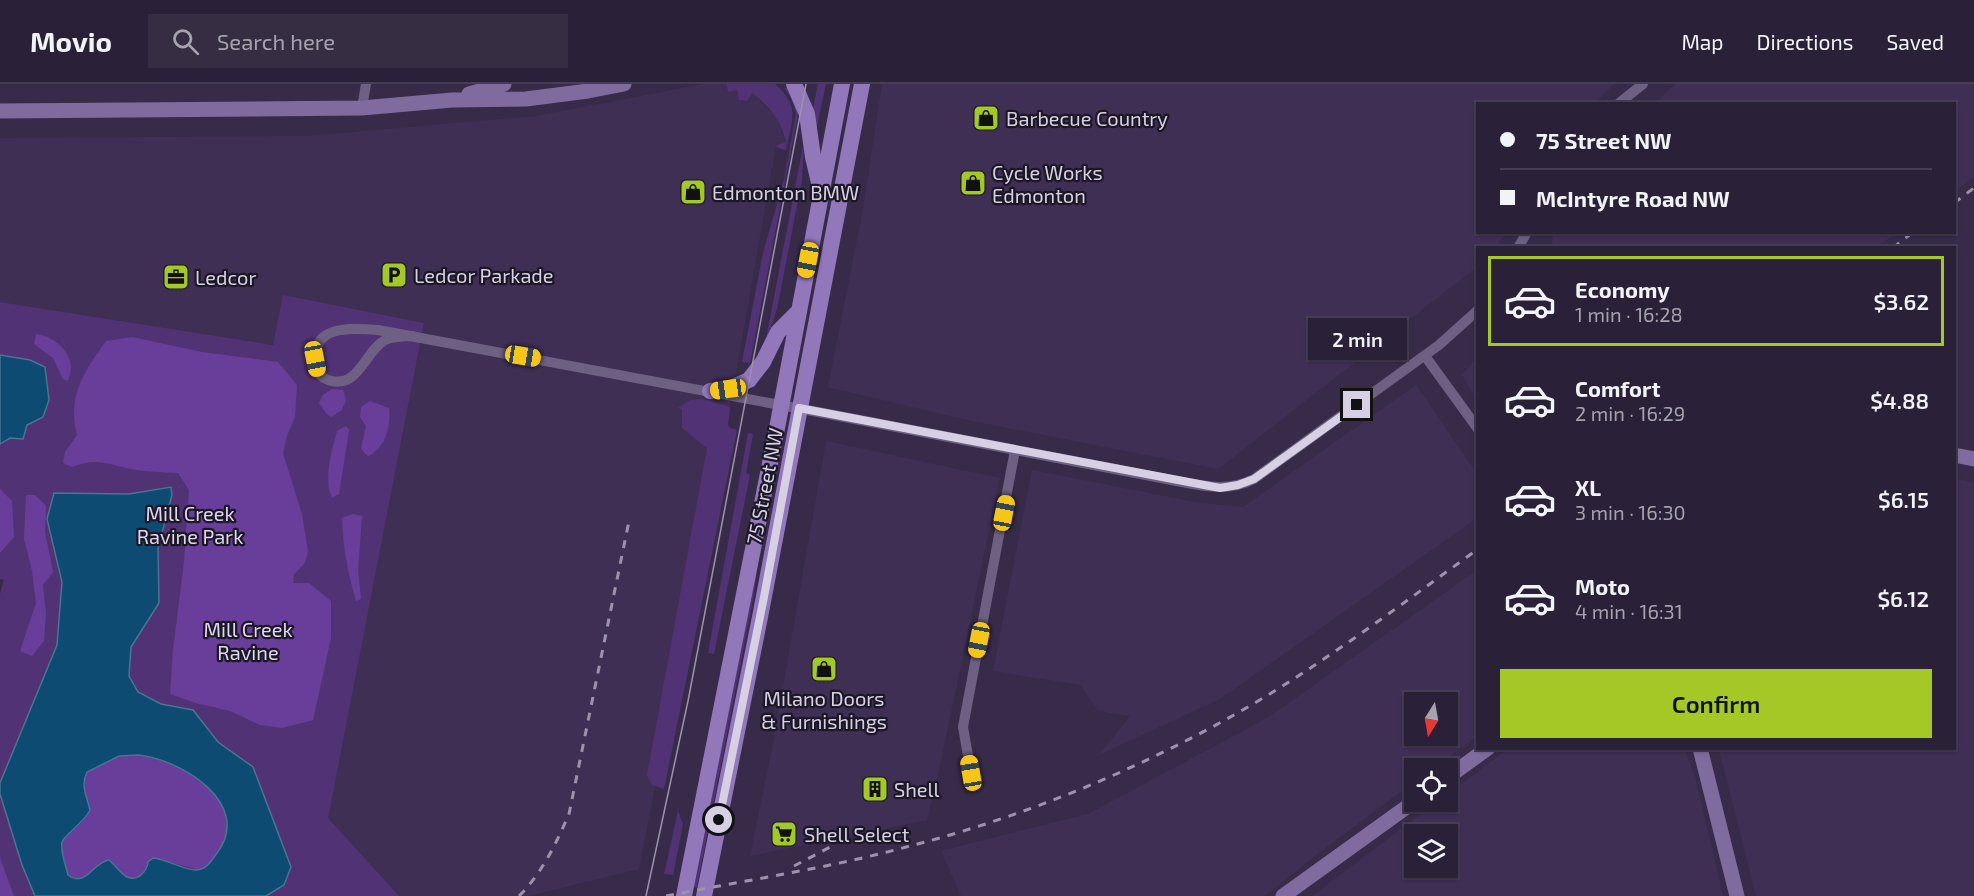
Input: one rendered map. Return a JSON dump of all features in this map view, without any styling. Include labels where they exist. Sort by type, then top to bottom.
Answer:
[{"type":"main road","points":[[452,100],[504,84]]},
{"type":"main road","points":[[0,111],[362,108],[452,100],[526,99],[624,84]]},
{"type":"main road","points":[[794,84],[807,114],[821,192]]},
{"type":"main road","name":"75 Street NW","points":[[684,896],[842,84]]},
{"type":"main road","name":"75 Street NW","points":[[704,896],[863,85]]},
{"type":"main road","points":[[710,391],[728,389],[749,380],[763,362],[778,332],[797,313]]},
{"type":"main road","points":[[1956,455],[1974,459]]},
{"type":"main road","points":[[1458,770],[1485,750]]},
{"type":"main road","points":[[1700,750],[1737,896]]},
{"type":"main road","points":[[1283,896],[1404,809]]},
{"type":"street","points":[[362,108],[366,84]]},
{"type":"street","points":[[1620,102],[1643,84]]},
{"type":"street","points":[[412,336],[394,337],[383,341],[356,374],[345,381],[331,381],[322,377],[318,372],[315,359],[317,348],[324,336],[334,330],[369,329],[412,336],[710,391],[1210,487],[1238,485],[1254,479],[1425,356],[1476,312]]},
{"type":"street","points":[[1425,356],[1476,426]]},
{"type":"street","points":[[971,773],[963,727],[1016,450]]},
{"type":"shaded area","points":[[704,84],[726,84],[728,92],[737,90],[752,93],[776,116],[786,143],[776,146],[734,384],[639,869],[529,896],[399,896],[327,818],[424,323],[283,296],[274,345],[0,302],[0,138],[308,136],[536,116]]},
{"type":"shaded area","points":[[882,84],[1614,84],[1596,102],[1476,102],[1476,234],[1504,234],[1497,246],[1476,246],[1476,268],[1218,469],[967,420],[828,387],[863,209]]},
{"type":"shaded area","points":[[1675,84],[1974,84],[1974,177],[1956,190],[1956,102],[1656,102]]},
{"type":"shaded area","points":[[1553,234],[1895,234],[1878,246],[1552,246]]},
{"type":"shaded area","points":[[1476,358],[1476,398],[1462,375]]},
{"type":"shaded area","points":[[1416,385],[1476,473],[1476,519],[1220,699],[1099,755],[1130,716],[1098,711],[1081,685],[993,671],[1032,470],[1200,503],[1243,507]]},
{"type":"shaded area","points":[[826,441],[1000,478],[927,820],[750,856],[773,744]]},
{"type":"shaded area","points":[[1956,479],[1974,482],[1974,896],[1756,896],[1719,750],[1956,750]]},
{"type":"shaded area","points":[[1476,571],[1476,737],[1447,758],[1404,758],[1404,789],[1265,896],[961,896],[941,851],[1088,814],[1269,717]]},
{"type":"shaded area","points":[[1507,750],[1685,750],[1696,780],[1723,896],[1312,896],[1404,827],[1404,878],[1458,878],[1458,824],[1407,824],[1423,812],[1458,812],[1458,786]]},
{"type":"green space","points":[[726,84],[775,84],[783,92],[789,100],[792,114],[786,150],[776,147],[786,142],[778,121],[764,103],[752,93],[747,101],[739,100],[737,90],[728,92]]},
{"type":"green space","points":[[818,84],[826,84],[816,131],[813,108]]},
{"type":"green space","points":[[786,87],[799,109],[750,363],[742,362],[763,253],[784,180],[796,113]]},
{"type":"green space","points":[[804,141],[802,180],[777,309],[765,344]]},
{"type":"green space","name":"Mill Creek Ravine Park","points":[[283,295],[424,323],[328,818],[399,896],[0,896],[0,594],[4,580],[0,579],[0,302],[273,345]]},
{"type":"green space","points":[[36,334],[48,337],[64,349],[71,367],[68,381],[63,379],[53,358],[34,344]]},
{"type":"green space","name":"Mill Creek Ravine","points":[[132,337],[202,352],[278,362],[297,385],[295,417],[283,453],[302,514],[308,552],[304,564],[294,574],[293,583],[309,583],[331,601],[331,638],[313,720],[282,728],[260,725],[230,711],[170,694],[189,490],[178,473],[137,470],[102,462],[88,462],[72,467],[63,463],[65,452],[77,435],[74,421],[76,396],[91,363],[106,341]]},
{"type":"green space","points":[[332,389],[343,390],[346,400],[342,410],[331,417],[319,403],[323,395]]},
{"type":"green space","points":[[702,399],[730,407],[728,425],[737,430],[664,789],[652,785],[647,775],[707,448],[682,428],[682,409],[678,408],[690,400]]},
{"type":"green space","points":[[370,401],[389,408],[389,415],[388,429],[383,442],[368,456],[361,449],[366,426],[360,417],[361,407]]},
{"type":"green space","points":[[346,426],[349,430],[339,494],[332,498],[328,482],[331,456],[337,431]]},
{"type":"green space","points":[[748,433],[753,434],[746,473],[750,475],[714,654],[708,653]]},
{"type":"green space","points":[[0,489],[12,501],[14,537],[0,553]]},
{"type":"green space","points":[[26,495],[35,495],[46,506],[45,532],[53,572],[43,585],[46,613],[44,641],[32,656],[20,651],[36,603],[32,571],[24,539]]},
{"type":"green space","points":[[353,514],[362,516],[358,570],[361,599],[356,601],[346,560],[342,518]]},
{"type":"green space","points":[[760,548],[753,600],[697,887],[692,888]]},
{"type":"green space","points":[[138,755],[155,758],[191,774],[219,801],[226,816],[226,833],[218,851],[205,867],[199,870],[159,859],[148,862],[141,875],[131,878],[109,860],[98,865],[80,879],[68,875],[62,847],[65,838],[82,823],[87,814],[88,803],[84,783],[87,772],[119,756]]},
{"type":"green space","points":[[678,811],[683,824],[673,875],[664,874]]},
{"type":"green space","points":[[0,858],[14,896],[0,896]]},
{"type":"water","points":[[0,355],[30,360],[45,367],[49,400],[43,417],[27,425],[23,439],[10,438],[0,444]]},
{"type":"water","points":[[171,487],[172,495],[158,548],[159,603],[131,647],[129,676],[138,692],[161,704],[193,710],[218,742],[253,767],[291,867],[284,885],[266,896],[35,896],[22,865],[0,794],[0,783],[57,645],[62,582],[47,519],[54,493],[129,494]],"holes":[[[138,755],[155,758],[192,775],[208,787],[220,802],[226,818],[226,835],[217,853],[206,866],[197,870],[153,858],[148,862],[144,872],[135,878],[125,876],[109,860],[98,865],[80,879],[68,875],[62,854],[62,842],[90,810],[84,786],[87,772],[119,756]]]},
{"type":"tram line","points":[[646,896],[688,701],[806,84]]},
{"type":"railway","points":[[1956,202],[1974,188]]},
{"type":"railway","points":[[1896,246],[1910,234]]},
{"type":"railway","points":[[519,896],[548,858],[569,814],[629,521]]},
{"type":"railway","points":[[666,896],[880,854],[958,833],[1054,800],[1102,780],[1194,737],[1281,687],[1356,637],[1476,550]]},
{"type":"railway","points":[[794,866],[836,844]]},
{"type":"place","name":"Barbecue Country","points":[[986,118]]},
{"type":"place","name":"Cycle Works Edmonton","points":[[973,183]]},
{"type":"place","name":"Edmonton BMW","points":[[693,192]]},
{"type":"place","name":"Ledcor Parkade","points":[[394,275]]},
{"type":"place","name":"Ledcor","points":[[176,277]]},
{"type":"place","name":"Milano Doors & Furnishings","points":[[824,669]]},
{"type":"place","name":"Shell","points":[[875,789]]},
{"type":"place","name":"Shell Select","points":[[784,834]]},
{"type":"route","points":[[719,820],[799,408],[1220,488],[1254,479],[1357,405]]}]
